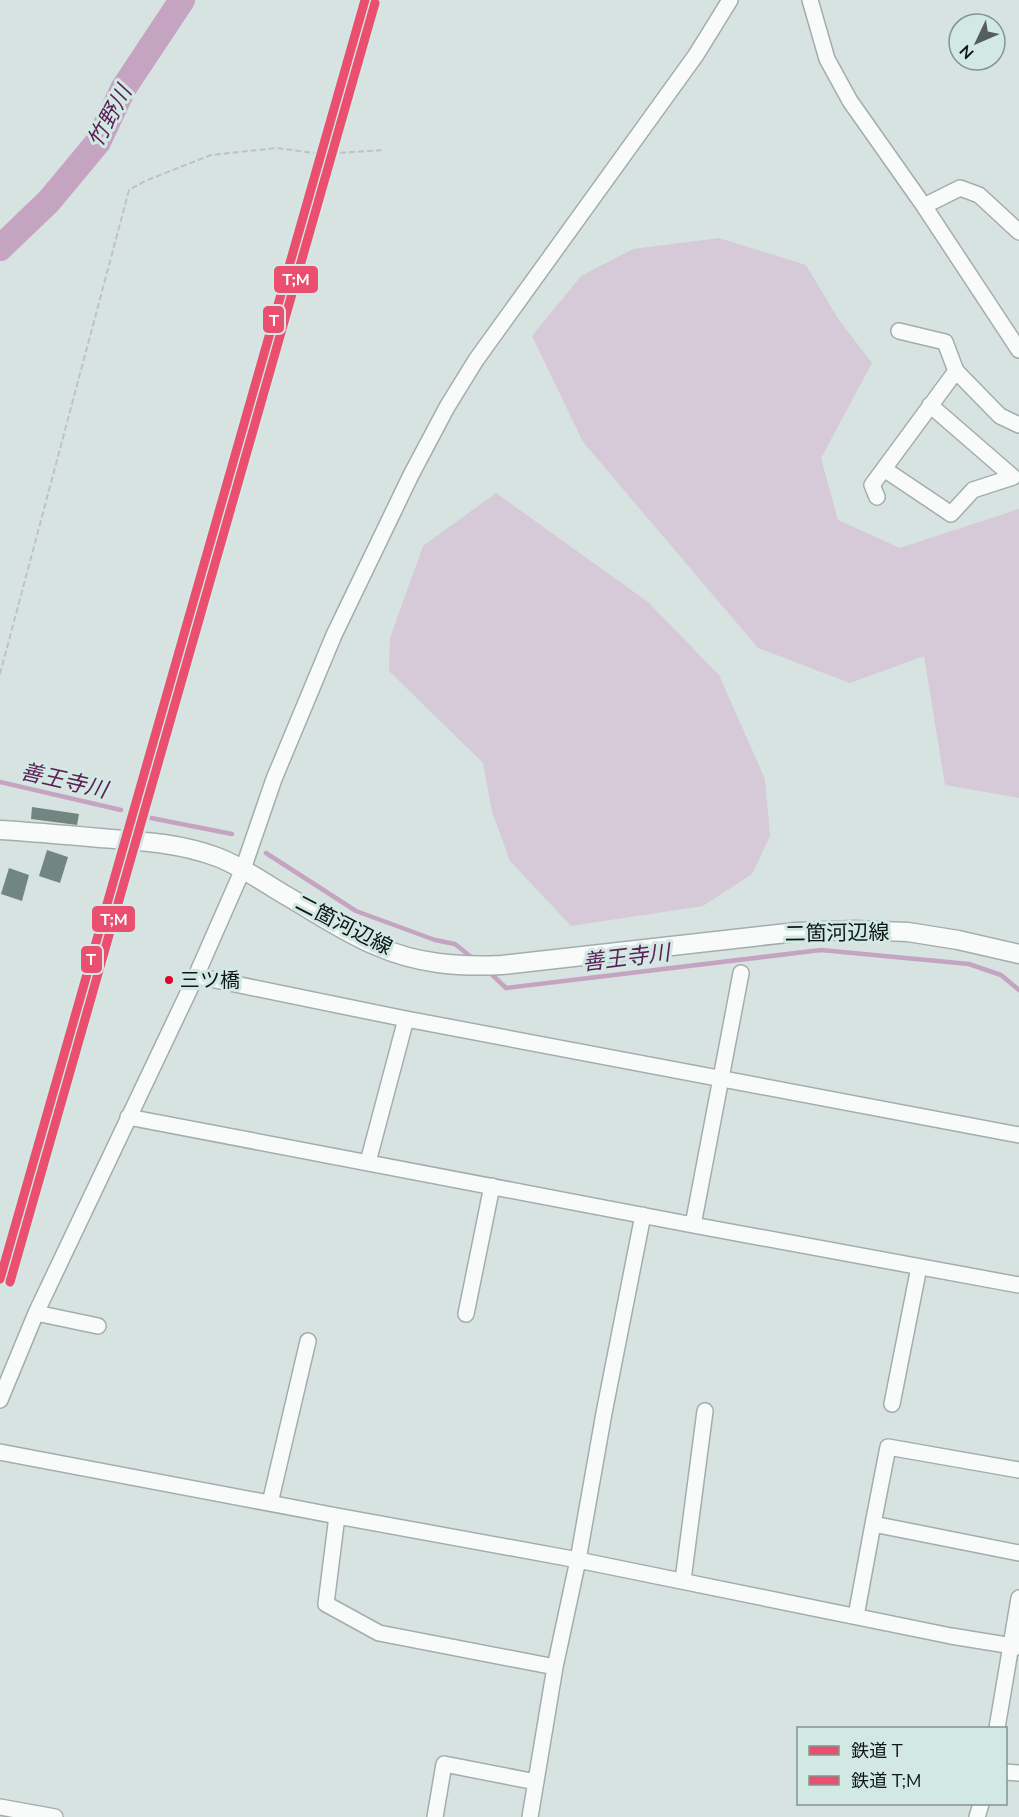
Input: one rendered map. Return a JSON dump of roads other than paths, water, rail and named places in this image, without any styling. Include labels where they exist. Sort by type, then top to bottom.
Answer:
[{"type":"main road","name":"二箇河辺線","points":[[0,830],[152,842],[192,849],[220,858],[243,869],[350,933],[378,947],[439,964],[469,967],[502,965],[796,932],[854,930],[908,932],[948,938],[1019,954]]},
{"type":"street","points":[[0,1400],[36,1313],[196,975],[243,869],[274,779],[334,635],[411,475],[447,407],[477,360],[696,55],[729,0]]},
{"type":"street","points":[[810,0],[827,59],[850,101],[924,206],[1019,350]]},
{"type":"street","points":[[924,206],[960,188],[979,195],[1019,232]]},
{"type":"street","points":[[899,331],[945,342],[956,371],[1000,416],[1019,426]]},
{"type":"street","points":[[877,497],[872,485],[956,371]]},
{"type":"street","points":[[884,469],[951,514],[973,490],[1013,477],[930,405]]},
{"type":"street","points":[[693,1225],[741,973]]},
{"type":"street","points":[[196,975],[406,1019],[1019,1135]]},
{"type":"street","points":[[368,1162],[406,1019]]},
{"type":"street","points":[[128,1117],[1019,1285]]},
{"type":"street","points":[[466,1314],[492,1186]]},
{"type":"street","points":[[530,1817],[555,1667],[578,1560],[643,1215]]},
{"type":"street","points":[[892,1404],[919,1267]]},
{"type":"street","points":[[36,1313],[98,1326]]},
{"type":"street","points":[[270,1503],[308,1341]]},
{"type":"street","points":[[683,1580],[705,1410]]},
{"type":"street","points":[[856,1616],[888,1447],[1019,1470]]},
{"type":"street","points":[[0,1452],[683,1580],[951,1636],[1015,1646]]},
{"type":"street","points":[[337,1516],[326,1604],[379,1633],[555,1667]]},
{"type":"street","points":[[873,1524],[1019,1553]]},
{"type":"street","points":[[997,1727],[1015,1646],[1019,1598]]},
{"type":"street","points":[[435,1817],[444,1764],[536,1782]]},
{"type":"street","points":[[0,1807],[55,1817]]},
{"type":"waterway","name":"竹野川","points":[[0,248],[49,201],[98,142],[123,89],[182,0]]},
{"type":"waterway","name":"善王寺川","points":[[0,782],[121,810]]},
{"type":"waterway","name":"善王寺川","points":[[141,816],[232,834]]},
{"type":"waterway","name":"善王寺川","points":[[266,853],[356,911],[435,940],[455,944],[476,961]]},
{"type":"waterway","name":"善王寺川","points":[[487,970],[506,988],[821,950],[969,964],[1001,975],[1019,990]]},
{"type":"rail line","name":"T","points":[[0,1279],[365,0]]},
{"type":"rail line","name":"T;M","points":[[10,1282],[375,3]]},
{"type":"place","name":"三ツ橋","points":[[169,980]]}]
